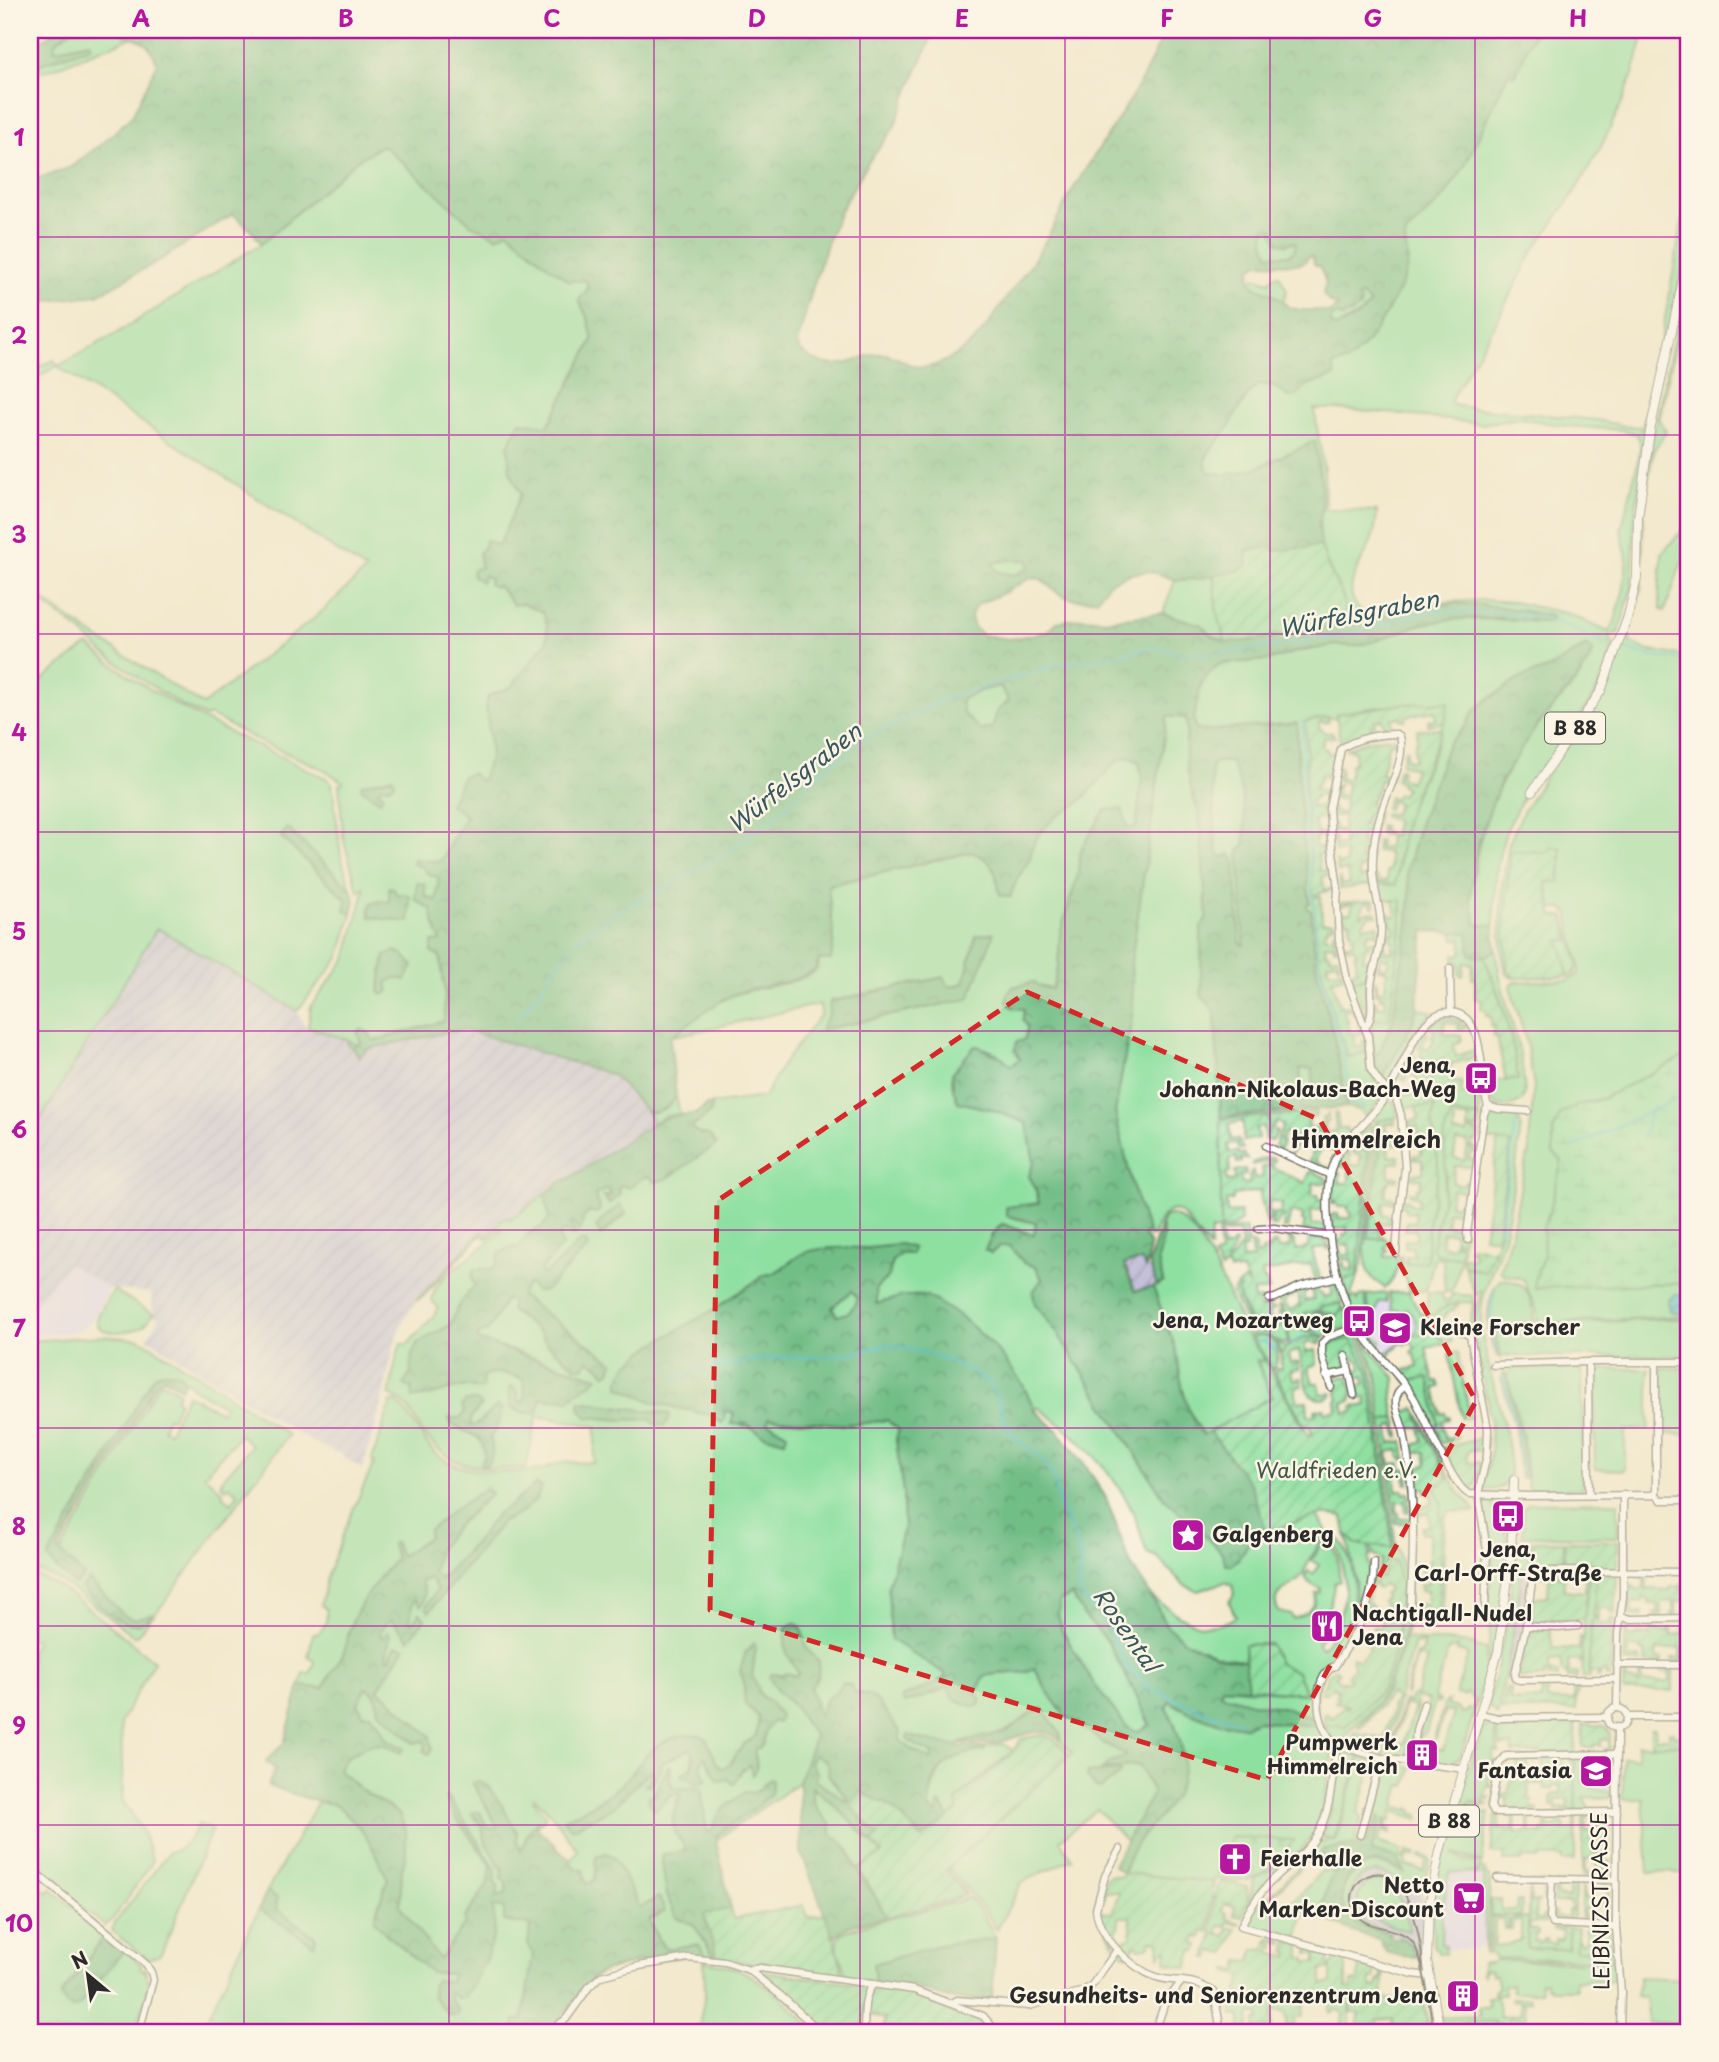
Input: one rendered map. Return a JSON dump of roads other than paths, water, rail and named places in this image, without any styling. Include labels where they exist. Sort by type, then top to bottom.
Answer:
[{"type":"main road","name":"B 88","points":[[1531,792],[1604,684],[1629,616],[1635,589],[1640,493],[1650,430],[1689,252]]},
{"type":"main road","name":"B 88","points":[[1440,2032],[1429,1976],[1427,1940],[1431,1895],[1440,1851],[1501,1636],[1511,1556],[1514,1480]]},
{"type":"street","points":[[1365,1028],[1372,1014],[1371,985],[1381,940],[1381,918],[1373,884],[1374,845],[1379,818],[1401,756],[1402,741],[1399,734],[1374,736],[1352,742],[1341,749],[1330,799],[1341,955],[1347,979],[1365,1028],[1368,1036],[1371,1070],[1396,1099],[1399,1109],[1405,1168],[1396,1253]]},
{"type":"street","points":[[1450,968],[1451,1012]]},
{"type":"street","points":[[1468,1240],[1476,1167],[1484,1114],[1488,1106],[1474,1029],[1461,1014],[1451,1012],[1438,1014],[1423,1027],[1389,1091],[1334,1163],[1330,1175],[1328,1215],[1338,1277],[1346,1306],[1357,1327],[1414,1399],[1464,1492],[1514,1496],[1656,1494]]},
{"type":"street","points":[[1488,1106],[1508,1111],[1528,1111]]},
{"type":"street","points":[[1266,1146],[1330,1175]]},
{"type":"street","points":[[1258,1229],[1274,1228],[1330,1236]]},
{"type":"street","points":[[1269,1299],[1301,1286],[1338,1277]]},
{"type":"street","points":[[1331,1387],[1326,1376],[1322,1343],[1328,1337],[1357,1327]]},
{"type":"street","points":[[1461,1331],[1470,1336],[1488,1429],[1487,1455],[1478,1494],[1487,1550],[1485,1612],[1482,1617]]},
{"type":"street","points":[[1345,1355],[1354,1395]]},
{"type":"street","points":[[1588,1362],[1589,1495]]},
{"type":"street","points":[[1493,1366],[1689,1362]]},
{"type":"street","points":[[1656,1363],[1656,1494],[1661,1500],[1689,1500]]},
{"type":"street","points":[[1326,1376],[1349,1371]]},
{"type":"street","points":[[1405,1385],[1396,1394],[1395,1401],[1404,1430],[1410,1471],[1412,1515],[1409,1615]]},
{"type":"street","points":[[1617,1708],[1623,1572],[1623,1495]]},
{"type":"street","points":[[1374,1562],[1374,1581],[1360,1625],[1320,1686],[1319,1710],[1324,1731],[1337,1745],[1381,1758],[1465,1769]]},
{"type":"street","points":[[1617,1679],[1516,1679],[1533,1574],[1539,1571],[1689,1572]]},
{"type":"street","points":[[1621,1617],[1689,1618]]},
{"type":"street","points":[[1526,1626],[1578,1626]]},
{"type":"street","points":[[1617,1665],[1689,1665]]},
{"type":"street","points":[[1413,1762],[1416,1730],[1424,1704]]},
{"type":"street","points":[[1617,1708],[1623,1710],[1627,1717],[1624,1725],[1617,1727],[1610,1724],[1608,1717],[1610,1712],[1617,1708]]},
{"type":"street","points":[[1480,1714],[1498,1718],[1608,1717]]},
{"type":"street","points":[[1627,1717],[1689,1717]]},
{"type":"street","name":"LEIBNIZSTRASSE","points":[[1617,1727],[1616,1927],[1621,1992],[1620,2032]]},
{"type":"street","points":[[1337,1745],[1327,1806],[1317,1835],[1260,1893],[1241,1926],[1413,1975],[1429,1976]]},
{"type":"street","points":[[1616,1812],[1497,1813],[1491,1806],[1499,1764],[1506,1756],[1617,1754]]},
{"type":"street","points":[[1360,1835],[1381,1758]]},
{"type":"street","points":[[1120,1849],[1105,1876],[1096,1911],[1107,1937],[1117,1950],[1151,1975],[1198,1984],[1214,1992],[1221,2032]]},
{"type":"street","points":[[30,1868],[146,1964],[153,1979],[139,2032]]},
{"type":"street","points":[[1497,1878],[1616,1880]]},
{"type":"street","points":[[1552,1879],[1550,1918],[1553,1924],[1616,1927]]},
{"type":"street","points":[[952,2003],[957,2000],[1029,2006],[1084,1991],[1090,1987],[1117,1950]]},
{"type":"street","points":[[549,2032],[566,2019],[589,1987],[601,1976],[688,1958],[725,1962],[749,1970],[821,2032]]},
{"type":"street","points":[[749,1970],[760,1968],[914,1990],[983,2016],[997,2032]]},
{"type":"street","points":[[1177,2032],[1155,2031],[1164,2005],[1181,1982]]},
{"type":"street","points":[[864,2032],[866,2000],[869,1988],[874,1984]]},
{"type":"street","points":[[1532,2031],[1620,2032]]},
{"type":"water","points":[[1674,1295],[1689,1295],[1689,1313],[1669,1311],[1668,1301]]},
{"type":"waterway","name":"Würfelsgraben","points":[[1220,654],[1350,635],[1432,611],[1541,617],[1585,634]]},
{"type":"waterway","name":"Würfelsgraben","points":[[1594,638],[1610,645]]},
{"type":"waterway","name":"Würfelsgraben","points":[[576,941],[613,914],[729,851],[787,807],[822,771],[868,738],[944,699],[1054,666],[1150,648],[1212,654]]},
{"type":"waterway","name":"Würfelsgraben","points":[[1624,649],[1654,657],[1689,660]]},
{"type":"waterway","points":[[1302,720],[1304,793],[1319,966],[1341,1046],[1352,1105],[1367,1108]]},
{"type":"waterway","name":"Würfelsgraben","points":[[518,1017],[541,991],[552,971],[571,949]]},
{"type":"waterway","points":[[1681,1098],[1689,1093]]},
{"type":"waterway","points":[[1682,1122],[1685,1096]]},
{"type":"waterway","points":[[1573,1147],[1673,1101]]},
{"type":"waterway","points":[[1643,1138],[1651,1112]]},
{"type":"waterway","points":[[1500,1234],[1516,1122]]},
{"type":"waterway","points":[[1495,1291],[1491,1321],[1495,1351]]},
{"type":"waterway","points":[[1316,1331],[1336,1320]]},
{"type":"waterway","points":[[1290,1344],[1306,1335]]},
{"type":"waterway","points":[[1257,1342],[1265,1341],[1276,1350]]},
{"type":"waterway","name":"Rosental","points":[[673,1378],[704,1369],[768,1358],[822,1357],[849,1354],[885,1345],[942,1358],[976,1374],[991,1386],[1005,1423],[1018,1441],[1041,1457],[1054,1478],[1061,1510],[1076,1539],[1081,1563],[1078,1585],[1084,1600],[1101,1614],[1127,1666],[1147,1687],[1210,1714],[1241,1722]]},
{"type":"waterway","points":[[1502,1376],[1517,1431],[1522,1472]]},
{"type":"tram line","points":[[1423,1969],[1420,1942],[1412,1909],[1405,1894],[1396,1882],[1386,1875],[1373,1874],[1363,1878],[1352,1896],[1352,1906],[1361,1920],[1403,1934],[1415,1946],[1434,2032]]},
{"type":"place","name":"Jena, Johann-Nikolaus-Bach-Weg","points":[[1481,1078]]},
{"type":"place","name":"Jena, Mozartweg","points":[[1359,1321]]},
{"type":"place","name":"Kleine Forscher","points":[[1395,1328]]},
{"type":"place","name":"Jena, Carl-Orff-Straße","points":[[1508,1516]]},
{"type":"place","name":"Galgenberg","points":[[1188,1535]]},
{"type":"place","name":"Nachtigall-Nudel Jena","points":[[1327,1626]]},
{"type":"place","name":"Pumpwerk Himmelreich","points":[[1422,1755]]},
{"type":"place","name":"Fantasia","points":[[1596,1771]]},
{"type":"place","name":"Feierhalle","points":[[1235,1859]]},
{"type":"place","name":"Netto Marken-Discount","points":[[1469,1898]]},
{"type":"place","name":"Gesundheits- und Seniorenzentrum Jena","points":[[1463,1996]]},
{"type":"district","name":"Himmelreich","points":[[1366,1140]]},
{"type":"park label","name":"Waldfrieden e.V.","points":[[1337,1471]]}]
